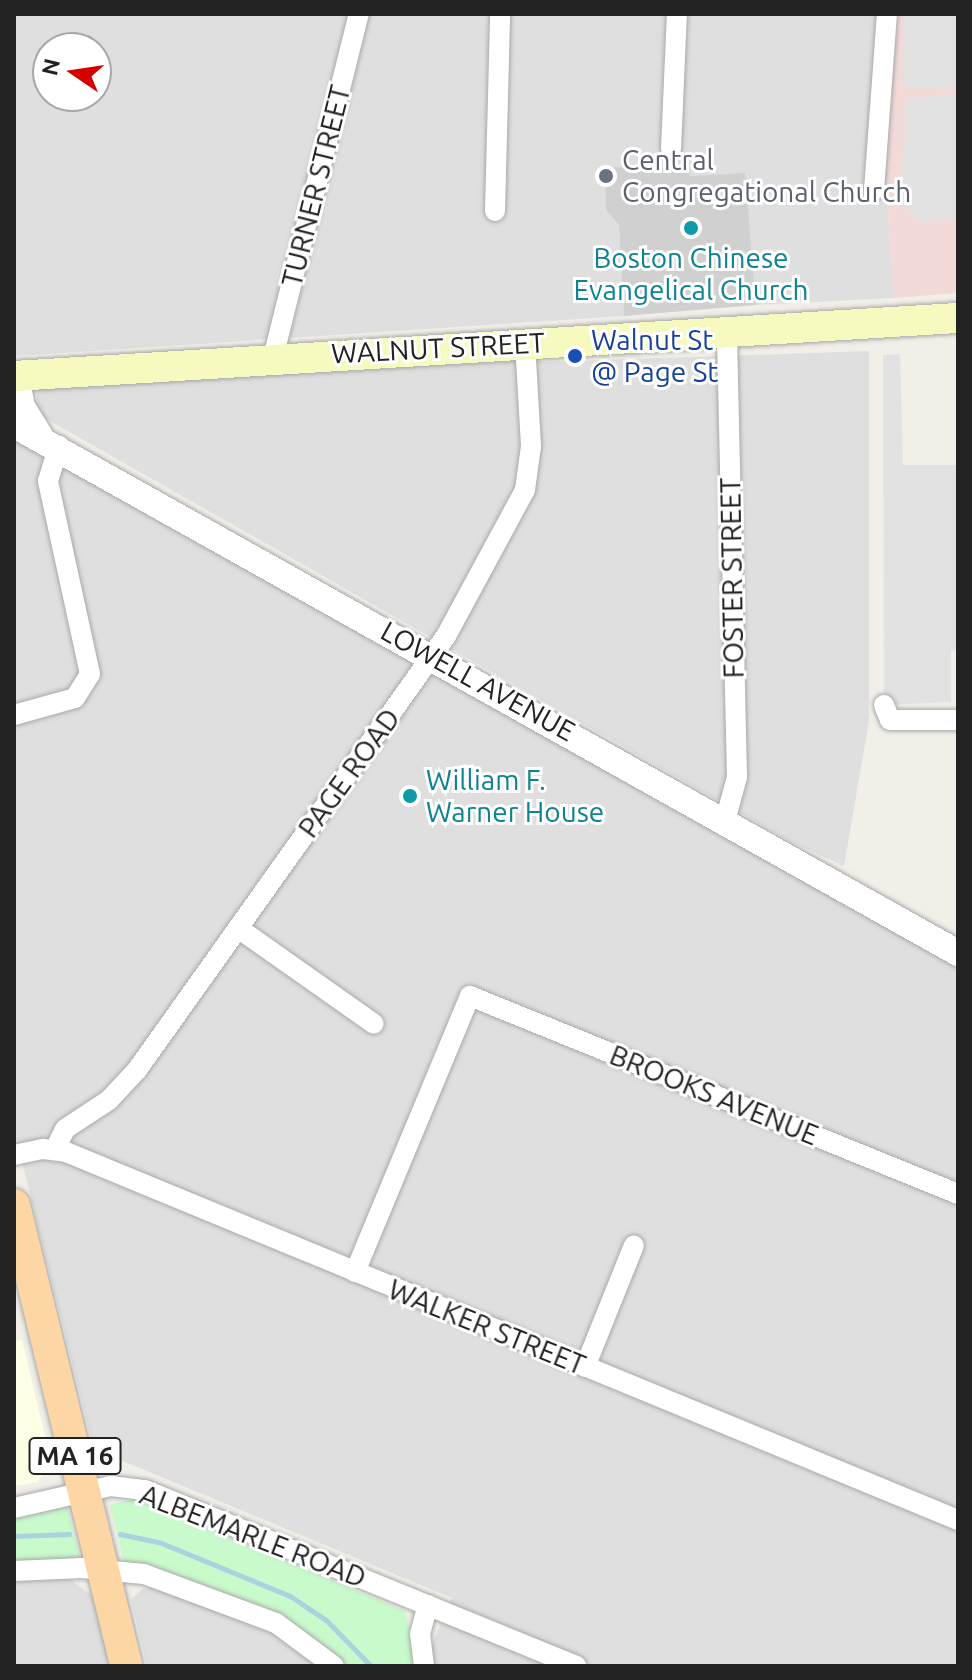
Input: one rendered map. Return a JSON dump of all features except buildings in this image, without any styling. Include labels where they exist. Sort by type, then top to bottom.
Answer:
[{"type":"main road","name":"WALNUT STREET","points":[[15,376],[958,318]]},
{"type":"main road","name":"MA 16","points":[[14,1205],[126,1666]]},
{"type":"street","name":"TURNER STREET","points":[[273,358],[359,14]]},
{"type":"street","points":[[495,211],[500,14]]},
{"type":"street","points":[[671,149],[677,14]]},
{"type":"street","points":[[874,190],[887,14]]},
{"type":"street","name":"FOSTER STREET","points":[[725,821],[737,777],[727,333]]},
{"type":"street","name":"PAGE ROAD","points":[[55,1149],[65,1129],[129,1080],[433,655],[525,490],[531,446],[525,343]]},
{"type":"street","points":[[14,715],[75,698],[90,674],[48,481],[49,441],[22,407],[15,376]]},
{"type":"street","name":"LOWELL AVENUE","points":[[14,425],[49,441],[433,655],[958,953]]},
{"type":"street","points":[[884,705],[890,720],[958,720]]},
{"type":"street","points":[[238,928],[374,1024]]},
{"type":"street","name":"BROOKS AVENUE","points":[[355,1272],[470,996],[958,1194]]},
{"type":"street","points":[[14,1155],[55,1149]]},
{"type":"street","name":"WALKER STREET","points":[[55,1149],[958,1520]]},
{"type":"street","points":[[585,1367],[634,1245]]},
{"type":"street","name":"ALBEMARLE ROAD","points":[[14,1508],[111,1486],[145,1490],[576,1666]]},
{"type":"street","points":[[14,1571],[103,1569],[144,1574],[257,1615],[304,1640],[334,1666]]},
{"type":"street","points":[[424,1666],[420,1634],[428,1605]]},
{"type":"shaded area","points":[[14,14],[888,14],[887,200],[894,298],[756,305],[744,174],[689,176],[689,168],[605,167],[606,210],[619,225],[624,316],[14,356]]},
{"type":"shaded area","points":[[888,14],[958,14],[958,293],[894,298],[887,200]]},
{"type":"shaded area","points":[[904,14],[958,14],[958,88],[904,88]]},
{"type":"shaded area","points":[[958,94],[958,218],[922,222],[900,204],[907,98]]},
{"type":"shaded area","points":[[605,167],[689,168],[690,176],[745,173],[756,305],[624,316],[619,225],[606,210]]},
{"type":"shaded area","points":[[869,351],[869,721],[844,866],[795,844],[36,413],[38,385],[492,356],[545,362]]},
{"type":"shaded area","points":[[900,354],[903,465],[958,465],[958,650],[951,651],[951,702],[884,705],[883,355]]},
{"type":"shaded area","points":[[14,432],[958,967],[958,1666],[434,1666],[430,1649],[452,1598],[94,1449],[14,1130]]},
{"type":"shaded area","points":[[22,1340],[51,1461],[38,1482],[14,1486],[14,1341]]},
{"type":"shaded area","points":[[68,1578],[94,1597],[111,1666],[14,1666],[14,1581]]},
{"type":"shaded area","points":[[154,1586],[275,1633],[320,1666],[147,1666],[131,1600],[142,1589]]},
{"type":"green space","points":[[65,1497],[82,1568],[14,1563],[14,1507]]},
{"type":"green space","points":[[135,1498],[405,1611],[418,1666],[334,1666],[312,1646],[126,1570],[110,1505]]},
{"type":"waterway","points":[[14,1536],[69,1534]]},
{"type":"waterway","points":[[120,1534],[159,1542],[290,1596],[326,1620],[371,1666]]},
{"type":"place","name":"Central Congregational Church","points":[[606,176]]},
{"type":"place","name":"Boston Chinese Evangelical Church","points":[[691,228]]},
{"type":"place","name":"Walnut St @ Page St","points":[[575,356]]},
{"type":"place","name":"William F. Warner House","points":[[410,796]]}]
